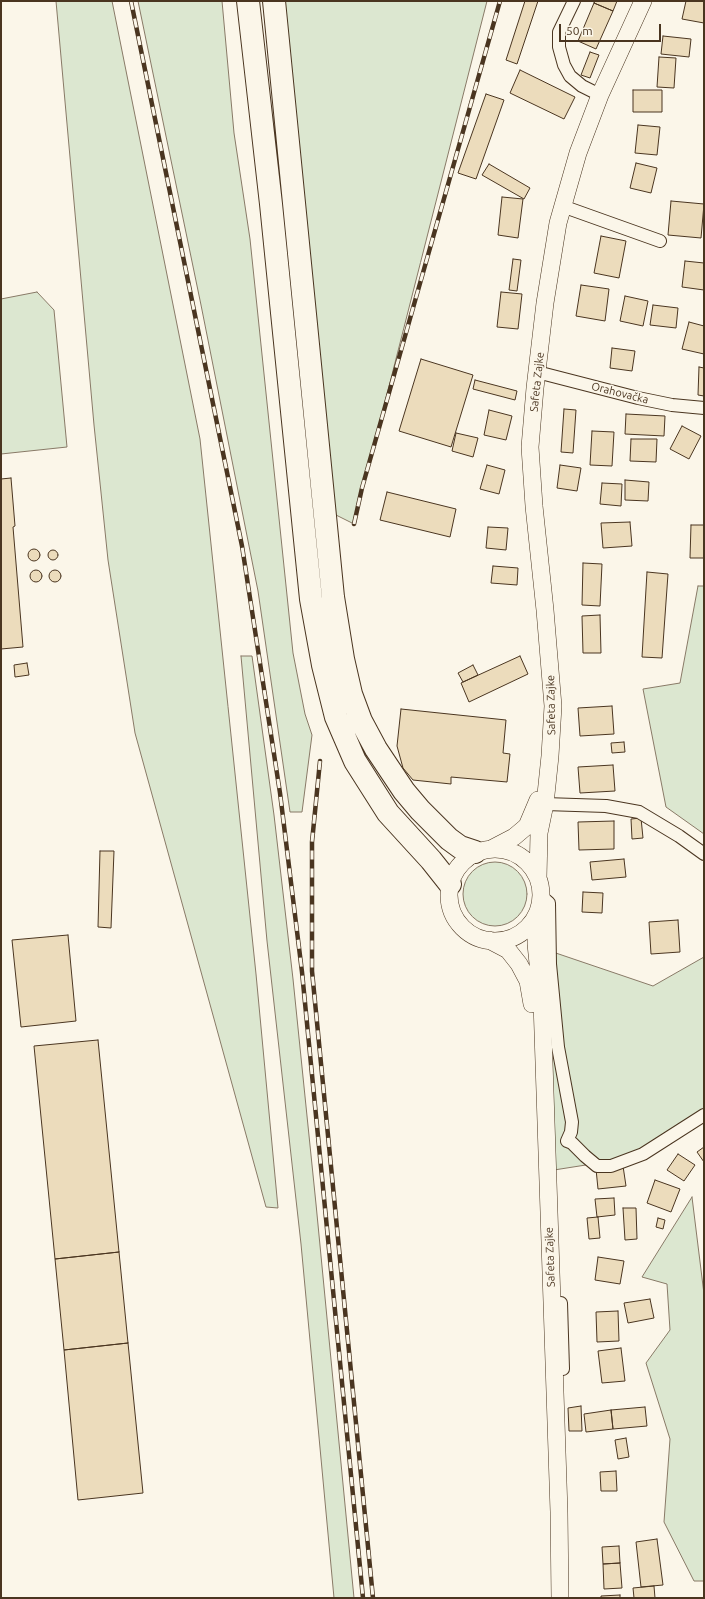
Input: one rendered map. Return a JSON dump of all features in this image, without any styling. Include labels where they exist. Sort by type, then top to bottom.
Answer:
[{"type":"highway","points":[[248,1],[271,204],[311,599],[326,679],[340,730],[355,761],[388,813],[431,860],[450,884]]},
{"type":"highway","points":[[274,1],[333,597],[343,659],[351,694],[364,728],[376,749],[404,790],[420,810],[449,839],[460,847],[483,850]]},
{"type":"highway","points":[[282,1],[289,150]]},
{"type":"main road","name":"Safeta Zajke","points":[[489,940],[508,939],[516,936],[531,924],[536,916],[541,896],[538,878],[539,833],[545,804],[552,743],[553,699],[530,447],[545,303],[562,206],[578,153],[600,95],[643,1]]},
{"type":"main road","name":"Safeta Zajke","points":[[547,780],[527,826],[514,837],[483,850],[463,862],[455,872],[450,884],[450,900],[454,914],[462,927],[474,936],[489,940],[508,950],[519,964],[528,981],[532,1004],[552,1598]]},
{"type":"main road","name":"Safeta Zajke","points":[[483,850],[510,851],[527,861],[538,878]]},
{"type":"main road","name":"Safeta Zajke","points":[[536,916],[536,944],[542,1002],[559,1504],[560,1598]]},
{"type":"street","points":[[574,1],[559,32],[559,47],[564,65],[570,76],[582,86],[600,95]]},
{"type":"street","points":[[562,206],[660,241]]},
{"type":"street","name":"Orahovačka","points":[[537,372],[638,398],[672,405],[704,408]]},
{"type":"street","points":[[545,804],[606,806],[639,812],[679,836],[704,854]]},
{"type":"street","points":[[541,896],[549,903],[548,926],[550,964],[558,1047],[572,1122],[571,1132],[567,1141]]},
{"type":"street","points":[[546,1139],[567,1141],[572,1143],[597,1166],[611,1166],[643,1154],[704,1115]]},
{"type":"street","points":[[561,1303],[568,1598]]},
{"type":"green space","points":[[56,1],[112,1],[200,439],[256,974],[278,1208],[266,1207],[135,733],[108,560],[94,425]]},
{"type":"green space","points":[[138,1],[222,1],[234,133],[250,239],[293,653],[305,714],[312,735],[302,812],[290,812],[258,591]]},
{"type":"green space","points":[[285,1],[487,1],[354,524],[326,510]]},
{"type":"green space","points":[[37,292],[54,310],[67,447],[1,454],[1,299]]},
{"type":"green space","points":[[698,586],[704,586],[704,834],[666,807],[643,689],[680,683]]},
{"type":"green space","points":[[241,656],[252,656],[274,815],[293,979],[316,1204],[354,1598],[334,1598],[301,1244],[267,941]]},
{"type":"green space","points":[[489,862],[501,862],[518,871],[525,882],[527,894],[525,906],[518,917],[501,926],[489,926],[477,921],[468,912],[463,900],[463,888],[468,876],[477,867]]},
{"type":"green space","points":[[541,948],[653,986],[704,957],[704,1115],[643,1156],[554,1170]]},
{"type":"green space","points":[[692,1197],[704,1294],[704,1581],[694,1581],[664,1522],[670,1439],[646,1363],[670,1330],[667,1284],[642,1277]]},
{"type":"building","points":[[525,1],[538,1],[517,64],[506,60]]},
{"type":"building","points":[[595,1],[617,1],[613,11],[594,3]]},
{"type":"building","points":[[686,1],[704,1],[704,23],[682,19]]},
{"type":"building","points":[[594,3],[613,11],[596,49],[578,41]]},
{"type":"building","points":[[663,36],[691,39],[689,57],[661,54]]},
{"type":"building","points":[[590,52],[599,55],[590,78],[581,75]]},
{"type":"building","points":[[659,57],[676,58],[674,88],[657,87]]},
{"type":"building","points":[[520,70],[575,97],[564,119],[510,93]]},
{"type":"building","points":[[633,90],[662,90],[662,112],[633,112]]},
{"type":"building","points":[[486,94],[504,100],[476,179],[458,173]]},
{"type":"building","points":[[638,125],[660,127],[657,155],[635,153]]},
{"type":"building","points":[[636,163],[657,168],[651,193],[630,188]]},
{"type":"building","points":[[489,164],[530,188],[524,199],[482,175]]},
{"type":"building","points":[[502,197],[523,199],[518,238],[498,235]]},
{"type":"building","points":[[671,201],[704,204],[701,238],[668,235]]},
{"type":"building","points":[[601,236],[626,241],[619,278],[594,273]]},
{"type":"building","points":[[513,259],[521,260],[517,291],[509,290]]},
{"type":"building","points":[[685,261],[704,263],[704,290],[682,287]]},
{"type":"building","points":[[581,285],[609,289],[605,321],[576,316]]},
{"type":"building","points":[[501,292],[522,294],[518,329],[497,327]]},
{"type":"building","points":[[625,296],[648,301],[643,326],[620,321]]},
{"type":"building","points":[[653,305],[678,308],[676,328],[650,325]]},
{"type":"building","points":[[689,322],[704,326],[704,354],[682,349]]},
{"type":"building","points":[[612,348],[635,351],[632,371],[610,368]]},
{"type":"building","points":[[421,359],[473,375],[451,447],[399,431]]},
{"type":"building","points":[[699,367],[704,368],[704,396],[698,395]]},
{"type":"building","points":[[475,380],[517,391],[515,400],[473,389]]},
{"type":"building","points":[[564,409],[576,410],[573,453],[561,452]]},
{"type":"building","points":[[489,410],[512,416],[506,440],[484,435]]},
{"type":"building","points":[[626,414],[665,416],[664,436],[625,434]]},
{"type":"building","points":[[682,426],[701,436],[689,459],[670,449]]},
{"type":"building","points":[[592,431],[614,432],[612,466],[590,465]]},
{"type":"building","points":[[456,433],[478,438],[473,457],[452,451]]},
{"type":"building","points":[[631,439],[657,439],[656,462],[630,461]]},
{"type":"building","points":[[487,465],[505,470],[499,494],[480,489]]},
{"type":"building","points":[[560,465],[581,468],[577,491],[557,488]]},
{"type":"building","points":[[11,478],[15,526],[13,527],[23,647],[1,649],[1,479]]},
{"type":"building","points":[[625,480],[649,482],[648,501],[625,500]]},
{"type":"building","points":[[602,483],[622,484],[621,506],[600,504]]},
{"type":"building","points":[[387,492],[456,509],[450,537],[380,520]]},
{"type":"building","points":[[630,522],[632,546],[603,548],[601,523]]},
{"type":"building","points":[[691,525],[704,525],[704,558],[690,558]]},
{"type":"building","points":[[488,527],[508,528],[506,550],[486,548]]},
{"type":"building","points":[[32,549],[36,549],[40,555],[36,561],[32,561],[28,557],[28,553]]},
{"type":"building","points":[[51,550],[55,550],[57,551],[57,559],[51,560],[48,557],[48,553]]},
{"type":"building","points":[[583,563],[602,564],[600,606],[582,605]]},
{"type":"building","points":[[493,566],[518,568],[517,585],[491,583]]},
{"type":"building","points":[[34,570],[38,570],[42,576],[38,582],[34,582],[30,578],[30,574]]},
{"type":"building","points":[[55,570],[59,572],[61,576],[59,580],[55,582],[51,580],[49,576],[51,572]]},
{"type":"building","points":[[647,572],[668,574],[662,658],[642,657]]},
{"type":"building","points":[[600,615],[601,653],[583,653],[582,616]]},
{"type":"building","points":[[520,656],[528,674],[469,702],[461,683]]},
{"type":"building","points":[[27,663],[29,675],[15,677],[14,665]]},
{"type":"building","points":[[473,665],[478,675],[463,682],[458,673]]},
{"type":"building","points":[[612,706],[614,734],[580,736],[578,708]]},
{"type":"building","points":[[401,709],[506,720],[503,753],[510,754],[507,782],[451,777],[451,784],[413,780],[403,768],[397,746]]},
{"type":"building","points":[[624,742],[625,752],[612,753],[611,743]]},
{"type":"building","points":[[613,765],[615,791],[580,793],[578,767]]},
{"type":"building","points":[[641,818],[643,838],[632,839],[631,819]]},
{"type":"building","points":[[614,821],[614,849],[579,850],[578,822]]},
{"type":"building","points":[[100,851],[114,851],[111,928],[98,927]]},
{"type":"building","points":[[624,859],[626,877],[592,880],[590,862]]},
{"type":"building","points":[[583,892],[603,893],[602,913],[582,912]]},
{"type":"building","points":[[678,920],[680,952],[651,954],[649,922]]},
{"type":"building","points":[[68,935],[76,1021],[21,1027],[12,940]]},
{"type":"building","points":[[98,1040],[119,1252],[55,1259],[34,1046]]},
{"type":"building","points":[[704,1147],[704,1162],[697,1152]]},
{"type":"building","points":[[678,1154],[695,1165],[684,1181],[667,1170]]},
{"type":"building","points":[[623,1166],[626,1186],[598,1189],[596,1169]]},
{"type":"building","points":[[655,1180],[680,1189],[671,1212],[647,1203]]},
{"type":"building","points":[[614,1198],[615,1215],[597,1217],[595,1199]]},
{"type":"building","points":[[623,1208],[636,1208],[637,1239],[625,1240]]},
{"type":"building","points":[[598,1217],[600,1238],[589,1239],[587,1218]]},
{"type":"building","points":[[658,1218],[665,1220],[663,1229],[656,1227]]},
{"type":"building","points":[[119,1252],[128,1343],[64,1350],[55,1259]]},
{"type":"building","points":[[598,1257],[624,1261],[620,1284],[595,1280]]},
{"type":"building","points":[[650,1299],[654,1318],[628,1323],[624,1303]]},
{"type":"building","points":[[618,1311],[619,1341],[597,1342],[596,1312]]},
{"type":"building","points":[[128,1343],[143,1493],[78,1500],[64,1350]]},
{"type":"building","points":[[621,1348],[625,1381],[602,1383],[598,1351]]},
{"type":"building","points":[[581,1406],[582,1431],[569,1431],[568,1408]]},
{"type":"building","points":[[645,1407],[647,1426],[613,1429],[611,1410]]},
{"type":"building","points":[[611,1410],[613,1429],[586,1432],[584,1414]]},
{"type":"building","points":[[626,1438],[629,1457],[618,1459],[615,1440]]},
{"type":"building","points":[[616,1471],[617,1491],[601,1491],[600,1472]]},
{"type":"building","points":[[657,1539],[663,1585],[641,1587],[636,1542]]},
{"type":"building","points":[[619,1546],[620,1563],[603,1564],[602,1547]]},
{"type":"building","points":[[620,1563],[622,1588],[604,1589],[603,1564]]},
{"type":"building","points":[[654,1586],[655,1598],[634,1598],[633,1588]]},
{"type":"building","points":[[620,1595],[620,1598],[601,1598],[601,1596]]},
{"type":"railway","points":[[131,1],[242,546],[280,793],[302,972],[363,1598]]},
{"type":"railway","points":[[354,524],[362,488],[500,1]]},
{"type":"railway","points":[[320,761],[312,842],[312,971],[373,1598]]}]
